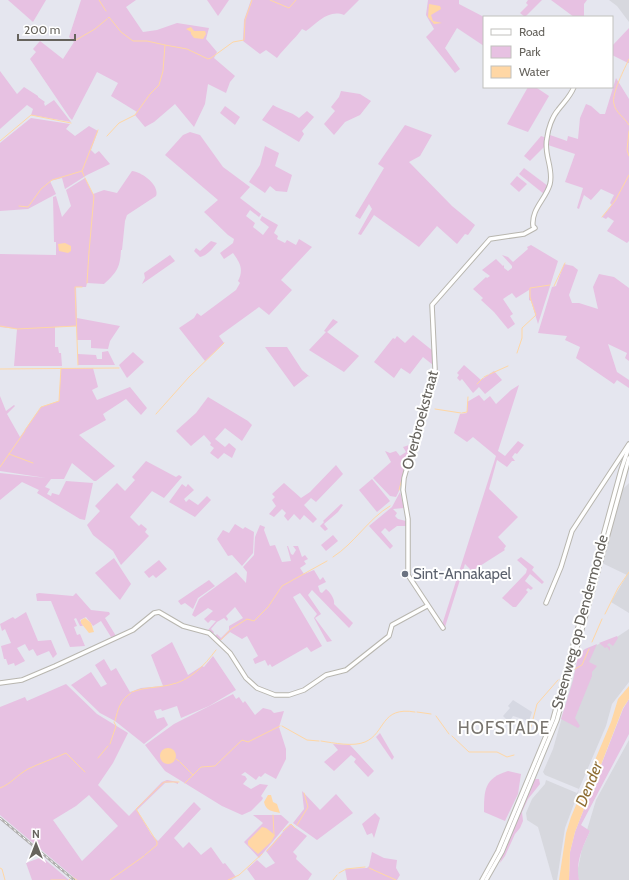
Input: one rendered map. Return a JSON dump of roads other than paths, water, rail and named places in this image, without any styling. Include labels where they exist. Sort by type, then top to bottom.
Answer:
[{"type":"street","name":"Overbroekstraat","points":[[427,606],[407,574],[408,519],[403,488],[435,369],[432,305],[490,239],[524,234],[535,228],[533,226],[533,217],[548,190],[551,175],[546,148],[547,137],[556,112],[568,98],[573,88]]},
{"type":"street","name":"Steenweg op Dendermonde","points":[[546,603],[561,567],[572,531],[629,446]]},
{"type":"street","name":"Steenweg op Dendermonde","points":[[482,880],[496,856],[554,719],[622,466],[629,446]]},
{"type":"street","name":"Steenweg op Dendermonde","points":[[486,880],[499,857],[536,773],[557,720],[629,459]]},
{"type":"street","points":[[617,466],[626,464],[629,459]]},
{"type":"street","points":[[0,683],[22,680],[52,667],[134,630],[154,613],[159,612],[182,626],[209,633],[230,653],[246,678],[257,688],[270,694],[289,695],[304,690],[326,675],[346,670],[388,636],[392,625],[427,606],[443,628]]},
{"type":"street","points":[[530,776],[533,773],[536,773],[535,765]]},
{"type":"water","points":[[429,4],[440,6],[441,9],[431,15],[433,21],[442,23],[434,24],[428,17]]},
{"type":"water","points":[[191,27],[194,31],[205,31],[206,34],[203,39],[194,38],[191,32],[186,29]]},
{"type":"water","points":[[65,243],[71,246],[71,251],[68,253],[59,251],[58,244]]},
{"type":"water","points":[[85,618],[91,623],[94,632],[89,633],[81,623],[81,620]]},
{"type":"water","name":"Dender","points":[[629,686],[629,699],[623,708],[575,832],[570,852],[569,880],[559,880],[566,833],[571,817],[611,722],[618,699]]},
{"type":"water","points":[[168,748],[175,753],[176,756],[171,763],[168,764],[161,759],[160,756],[165,749]]},
{"type":"water","points":[[268,795],[271,795],[273,802],[277,804],[280,813],[266,807],[264,802]]},
{"type":"water","points":[[262,827],[266,828],[275,835],[271,842],[258,854],[248,845],[248,841]]},
{"type":"waterway","points":[[99,0],[106,11]]},
{"type":"waterway","points":[[107,136],[119,123],[135,115],[150,94],[159,85],[163,71],[165,45],[187,49],[208,59],[211,58],[233,42],[244,40],[245,20],[252,0]]},
{"type":"waterway","points":[[270,0],[289,8],[296,0]]},
{"type":"waterway","points":[[108,18],[109,17],[121,32],[133,41],[147,41],[165,45]]},
{"type":"waterway","points":[[76,40],[95,29],[107,19]]},
{"type":"waterway","points":[[629,59],[619,81],[614,100],[616,110],[629,125]]},
{"type":"waterway","points":[[0,141],[31,115],[71,123]]},
{"type":"waterway","points":[[84,176],[82,171],[98,130]]},
{"type":"waterway","points":[[629,131],[627,150],[629,156]]},
{"type":"waterway","points":[[19,206],[28,207],[41,189],[52,180],[82,171]]},
{"type":"waterway","points":[[602,217],[615,201],[629,175]]},
{"type":"waterway","points":[[85,178],[94,196],[89,252]]},
{"type":"waterway","points":[[87,283],[89,252]]},
{"type":"waterway","points":[[554,286],[565,263]]},
{"type":"waterway","points":[[517,353],[522,338],[522,328],[536,315],[530,297],[530,288],[550,285]]},
{"type":"waterway","points":[[78,365],[75,287],[82,287]]},
{"type":"waterway","points":[[0,326],[17,329],[76,326]]},
{"type":"waterway","points":[[156,414],[189,377],[224,343]]},
{"type":"waterway","points":[[490,374],[508,366]]},
{"type":"waterway","points":[[25,430],[41,407],[59,401],[61,368]]},
{"type":"waterway","points":[[0,369],[119,368]]},
{"type":"waterway","points":[[484,377],[488,375]]},
{"type":"waterway","points":[[477,384],[483,378]]},
{"type":"waterway","points":[[462,413],[467,412],[468,397]]},
{"type":"waterway","points":[[435,409],[461,413]]},
{"type":"waterway","points":[[413,439],[418,422]]},
{"type":"waterway","points":[[0,467],[25,431]]},
{"type":"waterway","points":[[399,490],[410,449]]},
{"type":"waterway","points":[[9,454],[33,463]]},
{"type":"waterway","points":[[333,557],[348,545],[375,517],[390,506]]},
{"type":"waterway","points":[[221,640],[231,629],[247,619],[254,621],[268,607],[282,586],[327,561]]},
{"type":"waterway","points":[[605,614],[618,588],[629,572]]},
{"type":"waterway","points":[[592,642],[602,619]]},
{"type":"waterway","points":[[575,669],[582,665],[589,649]]},
{"type":"waterway","points":[[132,692],[141,689],[169,685],[184,680],[207,662],[216,650]]},
{"type":"waterway","points":[[531,727],[537,704],[558,680]]},
{"type":"waterway","points":[[115,721],[118,709],[122,702],[131,693]]},
{"type":"waterway","points":[[321,741],[337,744],[355,744],[365,742],[377,733],[389,716],[404,711],[415,712]]},
{"type":"waterway","points":[[417,712],[431,714]]},
{"type":"waterway","points":[[436,716],[449,734]]},
{"type":"waterway","points":[[110,744],[116,726],[114,722]]},
{"type":"waterway","points":[[185,783],[201,767],[215,766],[242,740],[248,742],[280,726]]},
{"type":"waterway","points":[[282,726],[307,740],[319,741]]},
{"type":"waterway","points":[[452,736],[469,752],[497,752],[507,757],[514,755]]},
{"type":"waterway","points":[[98,758],[108,746]]},
{"type":"waterway","points":[[0,788],[28,769],[66,753],[85,772]]},
{"type":"waterway","points":[[180,762],[193,775]]},
{"type":"waterway","points":[[145,855],[157,845],[157,842],[136,809],[164,782],[179,782]]},
{"type":"waterway","points":[[297,825],[308,807],[304,793]]},
{"type":"waterway","points":[[273,815],[274,834]]},
{"type":"waterway","points":[[283,831],[291,824],[295,828]]},
{"type":"waterway","points":[[267,851],[281,835]]},
{"type":"waterway","points":[[228,880],[239,875],[262,854]]},
{"type":"waterway","points":[[110,880],[144,856]]},
{"type":"waterway","points":[[339,873],[346,869],[365,867]]},
{"type":"waterway","points":[[0,868],[2,869],[5,880]]},
{"type":"waterway","points":[[369,868],[396,880]]},
{"type":"waterway","points":[[333,880],[337,875]]},
{"type":"waterway","points":[[72,877],[77,880]]},
{"type":"waterway","points":[[51,880],[65,880]]},
{"type":"railway","points":[[0,818],[74,880]]},
{"type":"place","name":"Sint-Annakapel","points":[[405,574]]},
{"type":"district","name":"HOFSTADE","points":[[504,728]]}]
